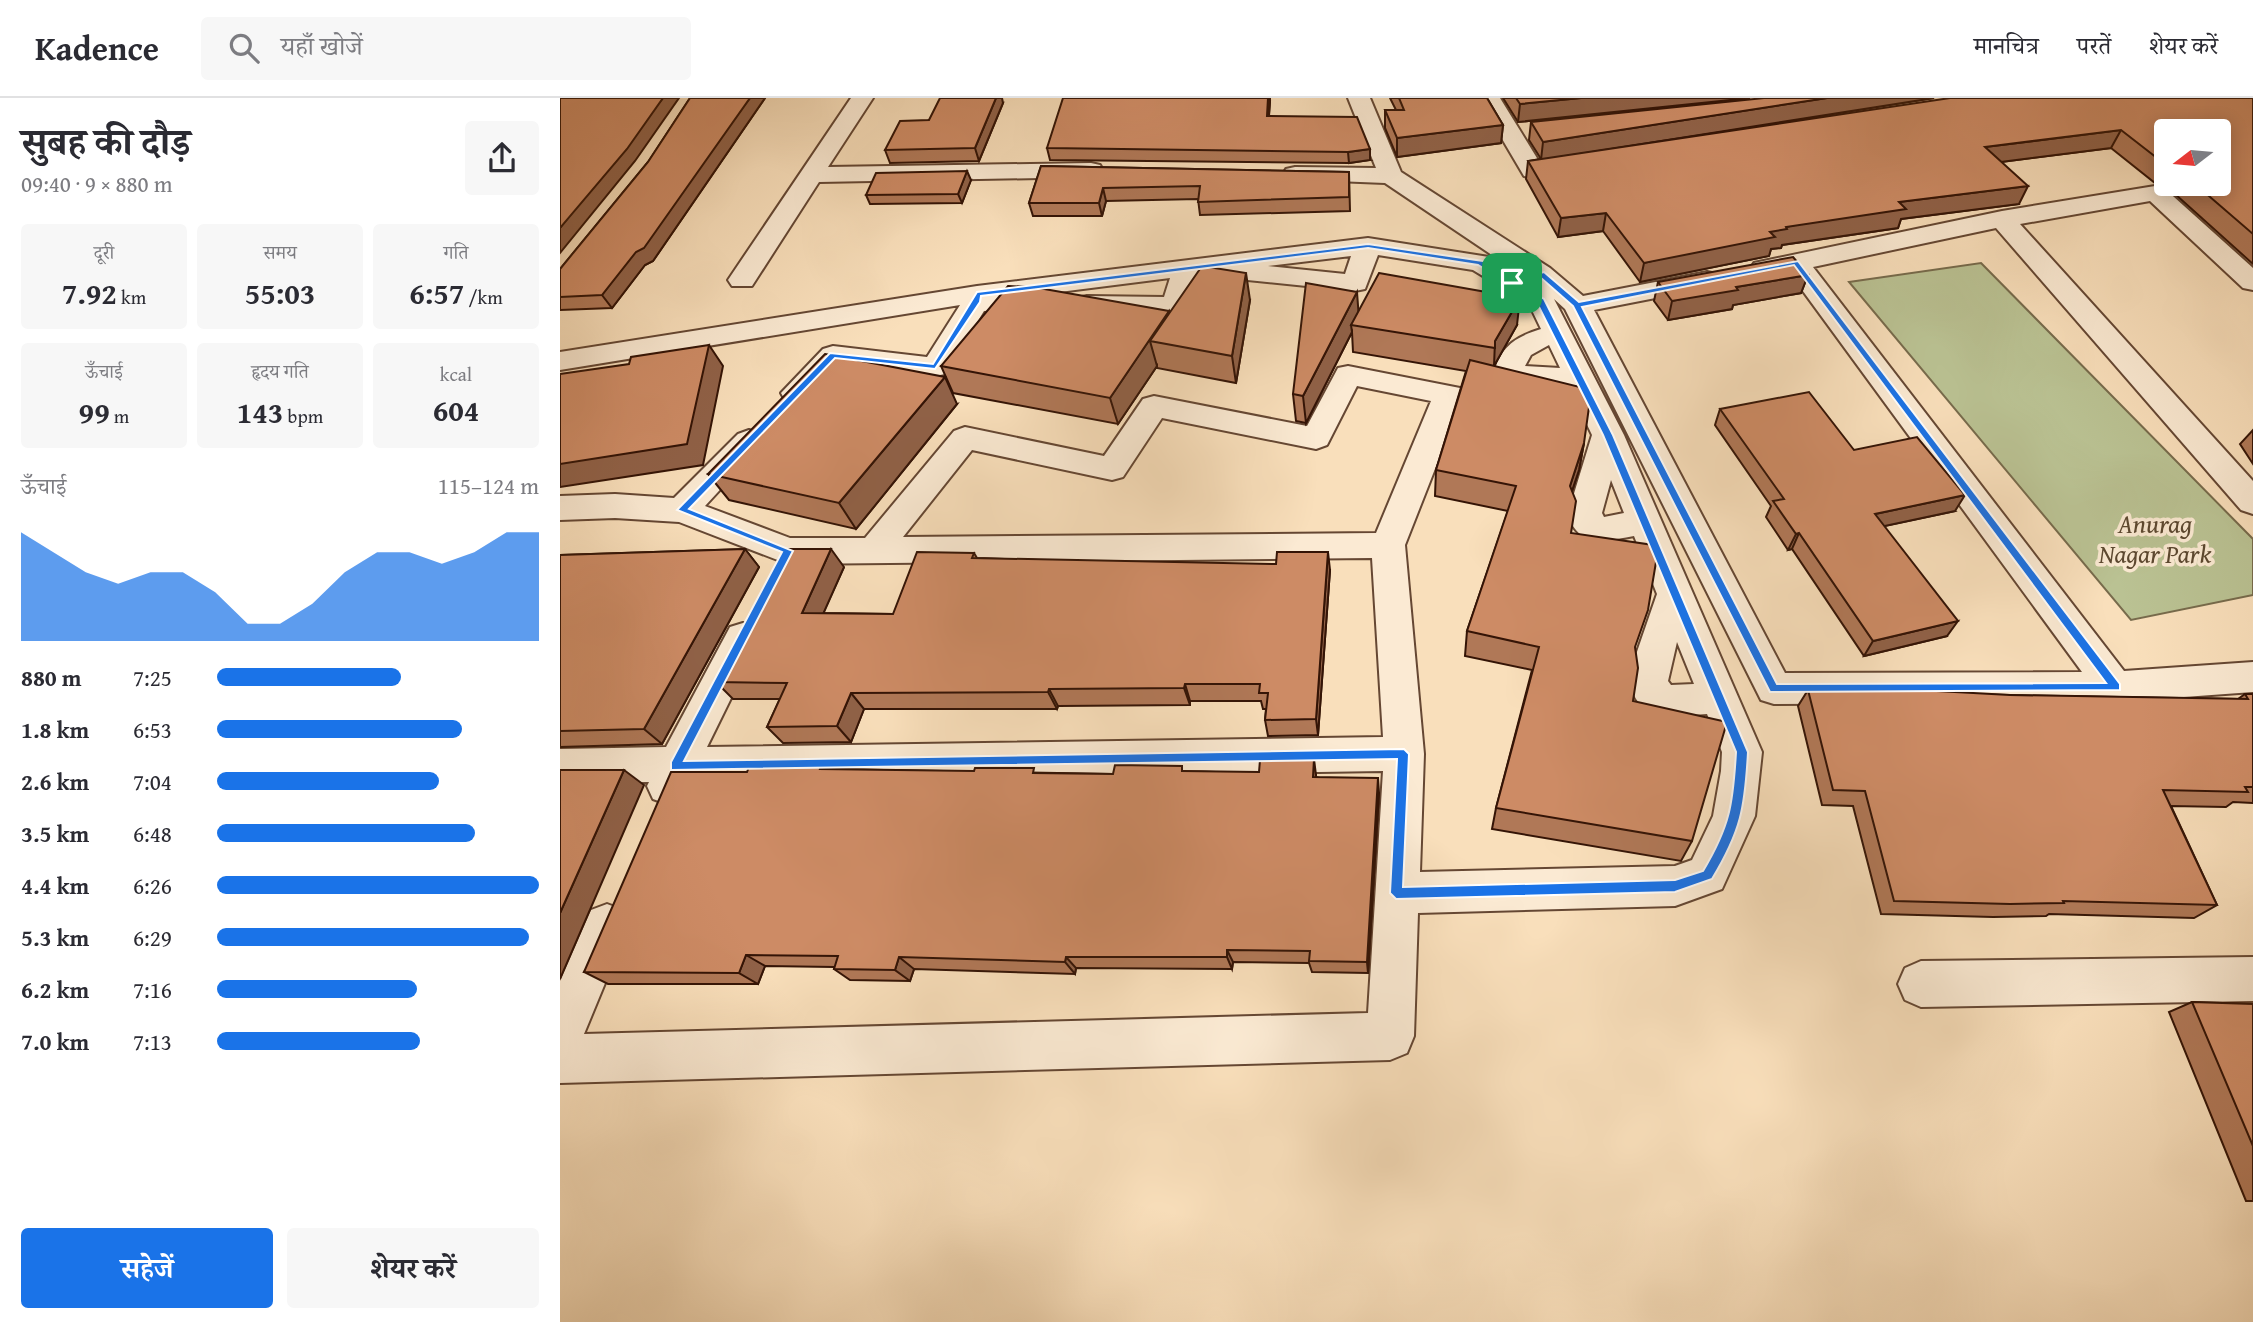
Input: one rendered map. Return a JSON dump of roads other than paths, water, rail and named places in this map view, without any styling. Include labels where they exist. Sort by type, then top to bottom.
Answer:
[{"type":"street","points":[[743,280],[862,98]]},
{"type":"street","points":[[1359,98],[1391,176],[1527,278],[1539,299],[1567,319],[1774,689],[2116,687],[2253,677]]},
{"type":"street","points":[[1489,98],[1533,171],[1602,160]]},
{"type":"street","points":[[1510,133],[1537,130]]},
{"type":"street","points":[[812,176],[1038,169],[1120,170]]},
{"type":"street","points":[[1269,173],[1391,176]]},
{"type":"street","points":[[1578,375],[1541,379],[1521,377],[1510,369],[1512,358],[1522,346],[1567,319],[1796,263],[2002,219],[2155,193],[2253,282]]},
{"type":"street","points":[[2002,219],[2248,491]]},
{"type":"street","points":[[560,361],[1187,266],[1355,283],[1368,246],[1480,263],[1527,278]]},
{"type":"street","points":[[1796,263],[2116,687]]},
{"type":"street","points":[[976,298],[1175,306],[1187,266]]},
{"type":"street","points":[[682,510],[833,355],[935,367],[976,298]]},
{"type":"street","points":[[1396,893],[1675,886],[1707,875],[1729,839],[1740,784],[1742,752],[1608,435],[1578,375],[1567,319]]},
{"type":"street","points":[[560,381],[685,363]]},
{"type":"street","points":[[560,1059],[1390,1036],[1404,754],[1388,545],[1449,395],[1348,375],[1316,438],[1154,405],[1112,469],[965,438],[873,551]]},
{"type":"street","points":[[1608,435],[1585,513],[1587,522],[1599,530],[1644,522]]},
{"type":"street","points":[[560,508],[614,506],[682,510],[788,551]]},
{"type":"street","points":[[708,553],[1388,545]]},
{"type":"street","points":[[653,817],[676,766],[788,551]]},
{"type":"street","points":[[1674,596],[1649,672],[1649,684],[1661,701],[1718,698]]},
{"type":"street","points":[[560,766],[1404,754]]},
{"type":"street","points":[[560,1035],[621,894]]},
{"type":"street","points":[[1921,984],[2253,979]]},
{"type":"park label","name":"Anurag Nagar Park","points":[[2155,539]]}]
